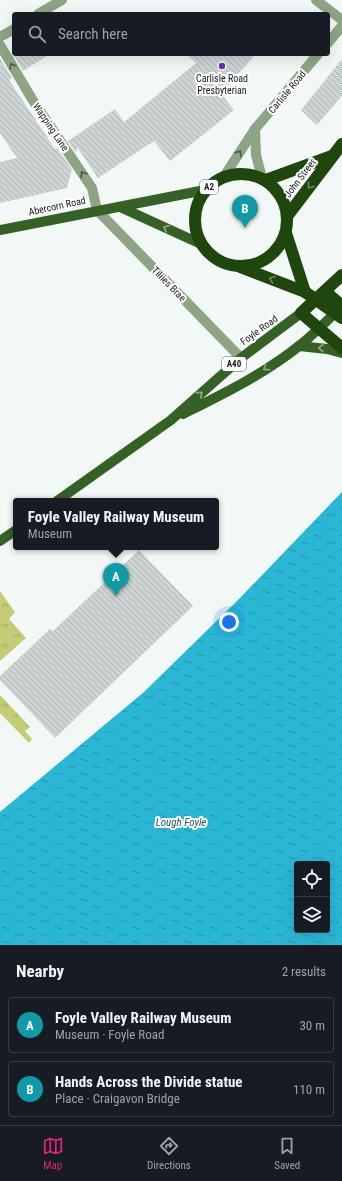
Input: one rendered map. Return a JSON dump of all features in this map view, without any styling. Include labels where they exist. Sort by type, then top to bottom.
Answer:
[{"type":"highway","name":"John Street","points":[[288,215],[342,144]]},
{"type":"highway","name":"John Street","points":[[264,179],[332,156]]},
{"type":"highway","name":"A2","points":[[201,244],[196,230],[195,215],[198,202],[205,190],[216,181],[242,173],[254,175],[264,179]]},
{"type":"highway","points":[[239,266],[254,265],[267,259],[279,248],[286,233],[288,215],[284,202],[276,188],[264,179]]},
{"type":"highway","points":[[286,233],[308,294]]},
{"type":"highway","points":[[201,244],[211,255],[224,263],[239,266],[308,294],[342,318]]},
{"type":"highway","name":"Foyle Road","points":[[301,313],[342,275]]},
{"type":"highway","points":[[325,291],[342,306]]},
{"type":"highway","points":[[301,313],[342,348]]},
{"type":"main road","name":"Abercorn Road","points":[[0,230],[205,190]]},
{"type":"main road","points":[[120,207],[201,244]]},
{"type":"main road","name":"Foyle Road","points":[[170,420],[227,392],[299,346],[342,306]]},
{"type":"main road","name":"Foyle Road","points":[[61,498],[170,420],[241,358],[301,313]]},
{"type":"main road","points":[[299,346],[327,348],[342,353]]},
{"type":"main road","points":[[0,541],[13,532]]},
{"type":"street","points":[[41,12],[62,0]]},
{"type":"street","points":[[316,0],[342,20]]},
{"type":"street","points":[[330,41],[342,26]]},
{"type":"street","points":[[0,37],[12,30]]},
{"type":"street","name":"Wapping Lane","points":[[0,46],[32,99],[92,188],[97,210]]},
{"type":"street","name":"Carlisle Road","points":[[223,178],[255,129],[316,56]]},
{"type":"street","points":[[255,129],[256,155],[264,179]]},
{"type":"street","name":"Tiliies Brae","points":[[97,210],[241,358]]},
{"type":"green space","points":[[0,591],[15,612],[9,619],[26,638],[0,661]]},
{"type":"green space","points":[[0,695],[30,727],[25,731],[32,739],[29,743],[0,713]]},
{"type":"water","name":"Lough Foyle","points":[[342,492],[342,945],[0,945],[0,812],[144,692],[240,598]]},
{"type":"building","points":[[14,56],[47,56],[23,71]]},
{"type":"building","points":[[188,56],[254,56],[221,93],[234,110],[170,161],[154,141],[98,178],[77,147],[76,153],[68,141],[115,109],[124,122],[196,63]]},
{"type":"building","points":[[0,58],[12,78],[9,80],[55,149],[57,148],[72,169],[67,188],[0,203],[0,162],[17,158],[0,133]]},
{"type":"building","points":[[342,59],[342,96],[317,125],[301,110]]},
{"type":"building","points":[[139,550],[193,606],[55,738],[0,680],[0,676],[50,629],[53,631]]},
{"type":"place","name":"Carlisle Road Presbyterian","points":[[222,66]]},
{"type":"place","name":"Hands Across the Divide statue","points":[[245,228]]},
{"type":"place","name":"Foyle Valley Railway Museum","points":[[116,596]]}]
